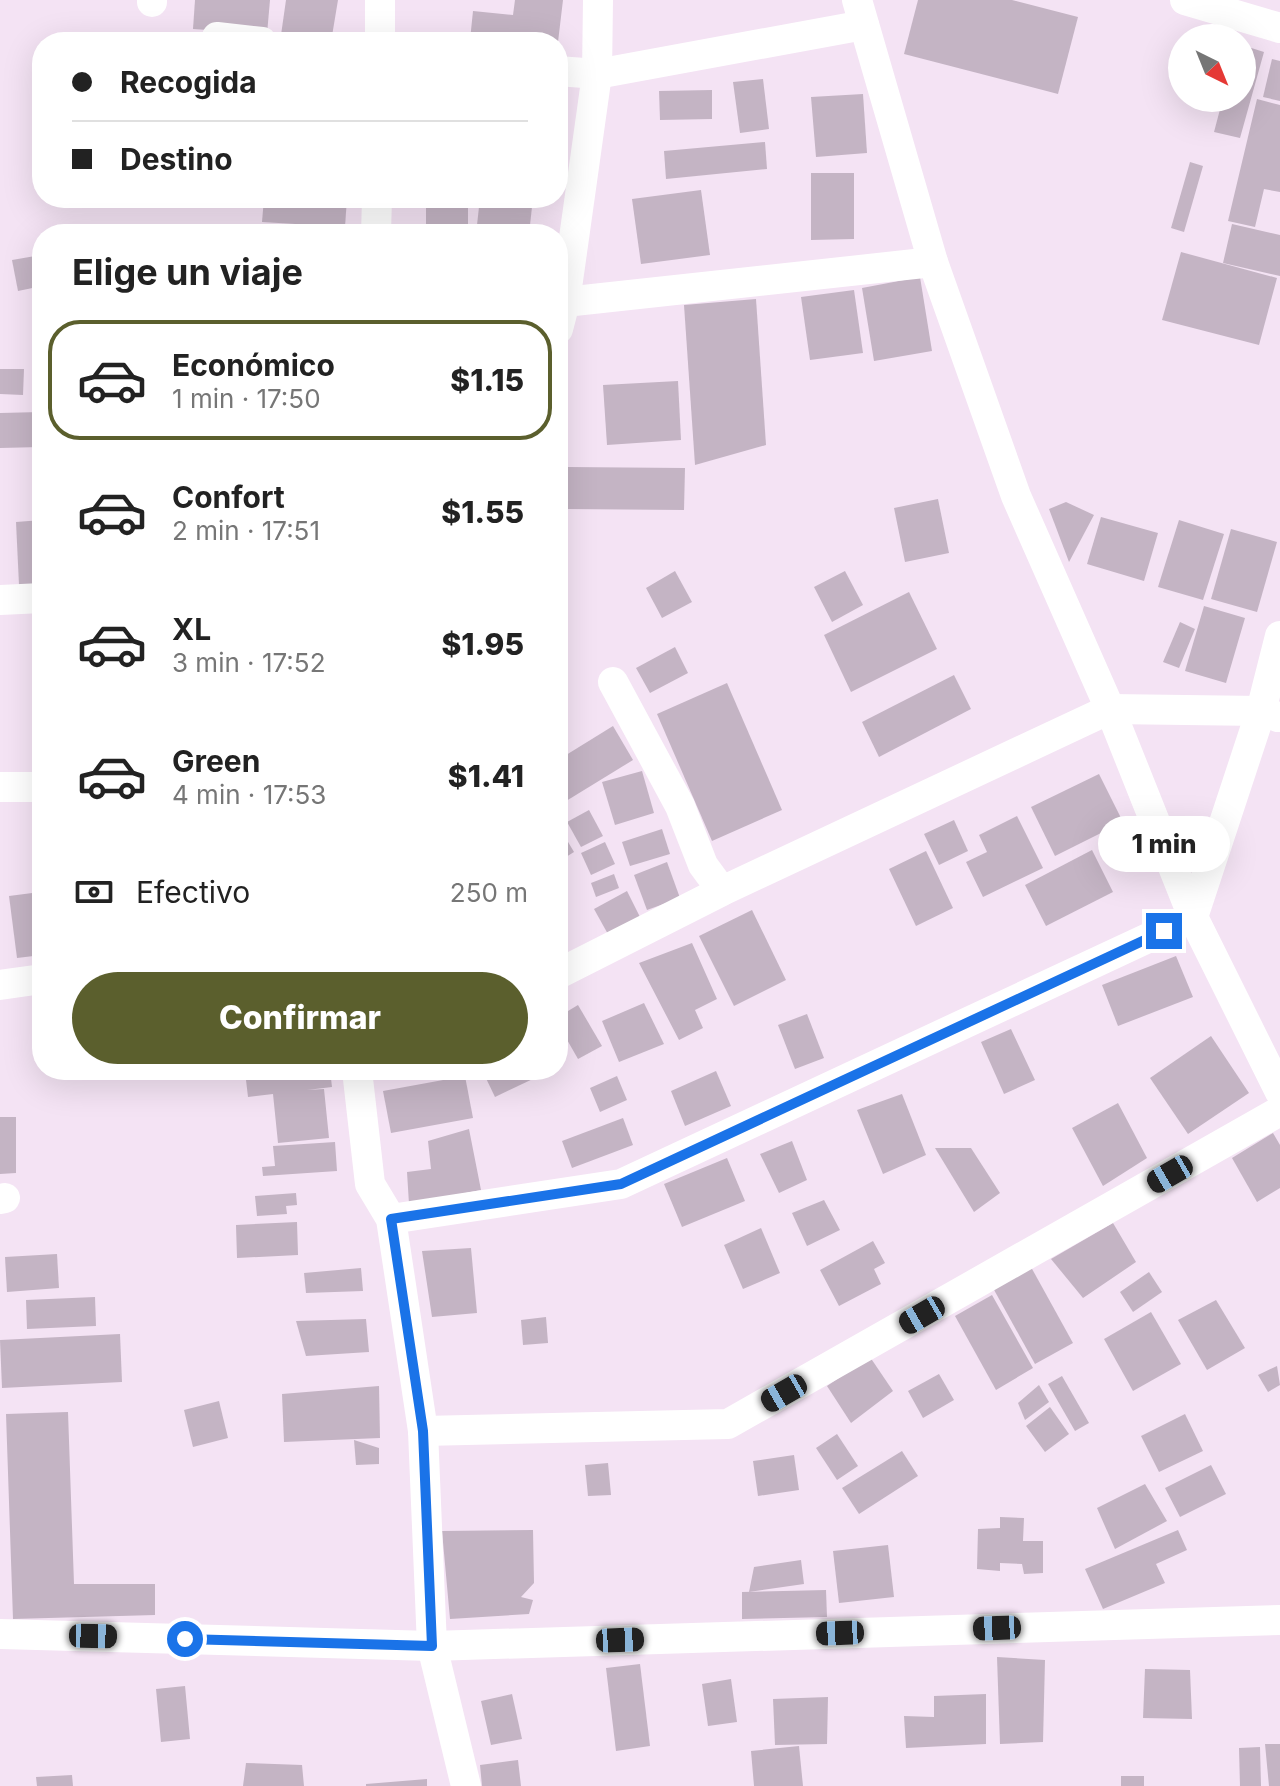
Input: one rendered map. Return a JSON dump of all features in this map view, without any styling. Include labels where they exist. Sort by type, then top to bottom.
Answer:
[{"type":"street","points":[[380,0],[380,32]]},
{"type":"street","points":[[568,275],[597,74],[598,0]]},
{"type":"street","points":[[1194,1],[1280,28]]},
{"type":"street","points":[[568,72],[597,74],[860,12],[933,262],[1016,496],[1110,709],[1193,917],[1280,1092]]},
{"type":"street","points":[[568,315],[933,262]]},
{"type":"street","points":[[0,600],[32,598]]},
{"type":"street","points":[[391,1219],[621,1184],[1193,917],[1270,714],[1280,636]]},
{"type":"street","points":[[613,682],[680,806],[703,865],[722,891]]},
{"type":"street","points":[[568,969],[722,891],[1110,709],[1270,714]]},
{"type":"street","points":[[0,787],[32,787]]},
{"type":"street","points":[[0,985],[32,980]]},
{"type":"street","points":[[362,1080],[370,1184],[391,1219],[423,1431],[432,1646],[466,1786]]},
{"type":"street","points":[[423,1431],[728,1424],[1280,1111]]},
{"type":"street","points":[[0,1634],[432,1646],[1280,1620]]},
{"type":"building","points":[[195,0],[270,0],[267,32],[193,29]]},
{"type":"building","points":[[286,0],[338,0],[333,32],[281,32]]},
{"type":"building","points":[[515,0],[563,0],[559,32],[471,32],[473,11],[513,15]]},
{"type":"building","points":[[918,0],[1012,0],[1078,17],[1058,94],[904,54]]},
{"type":"building","points":[[1256,49],[1264,52],[1256,81]]},
{"type":"building","points":[[1272,59],[1280,61],[1280,101],[1263,97]]},
{"type":"building","points":[[763,79],[769,129],[740,133],[733,82]]},
{"type":"building","points":[[712,90],[712,119],[660,120],[659,91]]},
{"type":"building","points":[[863,94],[867,153],[816,157],[811,97]]},
{"type":"building","points":[[1257,99],[1280,105],[1280,192],[1264,189],[1255,227],[1228,221]]},
{"type":"building","points":[[1219,112],[1247,112],[1240,138],[1214,132]]},
{"type":"building","points":[[765,142],[767,169],[666,179],[664,151]]},
{"type":"building","points":[[1190,162],[1203,166],[1184,232],[1171,228]]},
{"type":"building","points":[[811,173],[854,173],[854,239],[811,240]]},
{"type":"building","points":[[701,190],[710,255],[641,264],[632,199]]},
{"type":"building","points":[[263,208],[346,208],[345,224],[262,222]]},
{"type":"building","points":[[426,208],[468,208],[468,224],[426,224]]},
{"type":"building","points":[[479,208],[532,208],[530,224],[477,224]]},
{"type":"building","points":[[1232,224],[1280,235],[1280,276],[1223,263]]},
{"type":"building","points":[[1181,252],[1277,278],[1259,345],[1162,320]]},
{"type":"building","points":[[32,257],[32,288],[18,291],[12,260]]},
{"type":"building","points":[[920,277],[932,351],[874,361],[862,288]]},
{"type":"building","points":[[854,290],[863,353],[810,360],[801,297]]},
{"type":"building","points":[[756,299],[766,445],[695,465],[684,305]]},
{"type":"building","points":[[0,369],[24,369],[23,395],[0,394]]},
{"type":"building","points":[[678,381],[681,440],[607,445],[603,385]]},
{"type":"building","points":[[32,412],[32,447],[0,448],[0,413]]},
{"type":"building","points":[[568,467],[685,468],[684,510],[568,509]]},
{"type":"building","points":[[938,499],[949,553],[905,562],[894,508]]},
{"type":"building","points":[[1066,502],[1094,515],[1069,562],[1049,509]]},
{"type":"building","points":[[1101,517],[1158,533],[1144,581],[1087,564]]},
{"type":"building","points":[[1179,520],[1224,534],[1203,600],[1158,587]]},
{"type":"building","points":[[32,521],[32,584],[19,585],[16,522]]},
{"type":"building","points":[[1231,529],[1277,542],[1257,612],[1211,599]]},
{"type":"building","points":[[675,571],[692,602],[662,618],[646,588]]},
{"type":"building","points":[[845,571],[863,605],[832,622],[814,587]]},
{"type":"building","points":[[909,592],[937,649],[851,692],[824,635]]},
{"type":"building","points":[[1204,606],[1245,618],[1226,683],[1185,671]]},
{"type":"building","points":[[1180,622],[1195,629],[1179,668],[1163,662]]},
{"type":"building","points":[[675,647],[688,673],[650,693],[636,668]]},
{"type":"building","points":[[954,675],[971,709],[879,757],[862,722]]},
{"type":"building","points":[[727,683],[782,810],[712,841],[657,714]]},
{"type":"building","points":[[613,726],[633,760],[568,800],[568,754]]},
{"type":"building","points":[[642,771],[654,813],[615,825],[602,782]]},
{"type":"building","points":[[1099,774],[1123,822],[1055,856],[1031,807]]},
{"type":"building","points":[[589,810],[603,836],[581,847],[568,821]]},
{"type":"building","points":[[1017,816],[1043,868],[983,897],[966,862],[987,852],[979,835]]},
{"type":"building","points":[[954,820],[968,851],[939,865],[924,834]]},
{"type":"building","points":[[662,829],[670,854],[630,866],[622,842]]},
{"type":"building","points":[[568,842],[574,852],[568,856]]},
{"type":"building","points":[[605,842],[615,864],[591,875],[581,853]]},
{"type":"building","points":[[1092,850],[1113,892],[1046,926],[1025,885]]},
{"type":"building","points":[[926,851],[953,908],[916,926],[889,869]]},
{"type":"building","points":[[667,862],[680,898],[647,910],[634,875]]},
{"type":"building","points":[[614,874],[619,888],[596,897],[591,883]]},
{"type":"building","points":[[627,891],[641,919],[609,936],[594,909]]},
{"type":"building","points":[[32,893],[32,956],[17,958],[9,896]]},
{"type":"building","points":[[752,910],[786,980],[734,1006],[699,936]]},
{"type":"building","points":[[692,943],[717,999],[695,1010],[703,1028],[679,1040],[639,963]]},
{"type":"building","points":[[1176,956],[1193,997],[1118,1026],[1102,985]]},
{"type":"building","points":[[644,1003],[664,1044],[619,1062],[602,1021]]},
{"type":"building","points":[[578,1005],[602,1046],[578,1059],[568,1042],[568,1011]]},
{"type":"building","points":[[807,1014],[824,1058],[795,1069],[778,1025]]},
{"type":"building","points":[[1011,1029],[1035,1080],[1004,1094],[981,1042]]},
{"type":"building","points":[[1211,1036],[1249,1093],[1188,1134],[1150,1078]]},
{"type":"building","points":[[716,1071],[731,1106],[685,1126],[671,1091]]},
{"type":"building","points":[[617,1076],[627,1100],[600,1112],[590,1088]]},
{"type":"building","points":[[246,1080],[331,1080],[332,1087],[307,1090],[324,1089],[329,1138],[278,1143],[273,1094],[248,1097]]},
{"type":"building","points":[[443,1080],[466,1080],[473,1118],[391,1133],[383,1091]]},
{"type":"building","points":[[487,1080],[531,1080],[495,1097]]},
{"type":"building","points":[[902,1094],[926,1155],[883,1174],[857,1110]]},
{"type":"building","points":[[1118,1103],[1147,1158],[1103,1186],[1072,1128]]},
{"type":"building","points":[[0,1117],[16,1117],[16,1173],[0,1174]]},
{"type":"building","points":[[623,1118],[633,1145],[572,1168],[562,1141]]},
{"type":"building","points":[[469,1129],[481,1190],[409,1204],[407,1172],[431,1169],[428,1141]]},
{"type":"building","points":[[1273,1133],[1280,1145],[1280,1188],[1257,1202],[1232,1158]]},
{"type":"building","points":[[792,1141],[807,1180],[779,1193],[760,1154]]},
{"type":"building","points":[[335,1142],[337,1171],[263,1176],[262,1167],[275,1166],[273,1146]]},
{"type":"building","points":[[935,1148],[971,1148],[1000,1193],[974,1212]]},
{"type":"building","points":[[727,1158],[745,1201],[682,1227],[664,1184]]},
{"type":"building","points":[[296,1193],[297,1205],[286,1206],[287,1214],[257,1216],[255,1196]]},
{"type":"building","points":[[824,1200],[840,1230],[807,1246],[792,1213]]},
{"type":"building","points":[[297,1222],[298,1255],[237,1258],[236,1225]]},
{"type":"building","points":[[1113,1223],[1136,1262],[1083,1298],[1051,1259]]},
{"type":"building","points":[[761,1228],[780,1273],[743,1289],[724,1245]]},
{"type":"building","points":[[873,1241],[885,1263],[874,1269],[881,1284],[839,1306],[820,1270]]},
{"type":"building","points":[[471,1248],[477,1313],[432,1317],[422,1251]]},
{"type":"building","points":[[57,1254],[59,1288],[7,1292],[5,1257]]},
{"type":"building","points":[[1031,1267],[1073,1343],[1035,1364],[993,1288]]},
{"type":"building","points":[[361,1268],[363,1291],[306,1293],[304,1273]]},
{"type":"building","points":[[1149,1272],[1162,1292],[1133,1312],[1120,1292]]},
{"type":"building","points":[[992,1295],[1033,1368],[996,1390],[955,1316]]},
{"type":"building","points":[[95,1297],[96,1326],[27,1329],[26,1300]]},
{"type":"building","points":[[1216,1300],[1245,1348],[1207,1370],[1178,1320]]},
{"type":"building","points":[[1151,1312],[1181,1364],[1133,1391],[1104,1339]]},
{"type":"building","points":[[546,1317],[548,1343],[523,1345],[521,1320]]},
{"type":"building","points":[[366,1319],[369,1352],[306,1356],[296,1321]]},
{"type":"building","points":[[120,1334],[122,1382],[2,1388],[0,1340]]},
{"type":"building","points":[[870,1357],[893,1391],[851,1423],[827,1386]]},
{"type":"building","points":[[1277,1366],[1280,1385],[1268,1392],[1258,1375]]},
{"type":"building","points":[[939,1374],[954,1400],[923,1418],[908,1391]]},
{"type":"building","points":[[1062,1376],[1089,1423],[1075,1431],[1048,1384]]},
{"type":"building","points":[[1039,1385],[1049,1402],[1025,1420],[1018,1403]]},
{"type":"building","points":[[379,1386],[380,1438],[284,1442],[282,1394]]},
{"type":"building","points":[[219,1401],[228,1438],[193,1447],[184,1410]]},
{"type":"building","points":[[1050,1407],[1069,1434],[1045,1452],[1026,1426]]},
{"type":"building","points":[[68,1412],[74,1584],[155,1584],[155,1615],[13,1619],[6,1414]]},
{"type":"building","points":[[1185,1414],[1203,1451],[1159,1472],[1141,1436]]},
{"type":"building","points":[[837,1434],[858,1466],[837,1480],[816,1448]]},
{"type":"building","points":[[354,1440],[379,1448],[379,1464],[356,1465]]},
{"type":"building","points":[[902,1451],[918,1476],[859,1514],[842,1488]]},
{"type":"building","points":[[794,1455],[799,1490],[758,1496],[753,1461]]},
{"type":"building","points":[[608,1463],[611,1495],[588,1496],[585,1465]]},
{"type":"building","points":[[1211,1465],[1226,1494],[1180,1517],[1165,1488]]},
{"type":"building","points":[[1145,1484],[1167,1521],[1115,1549],[1097,1508]]},
{"type":"building","points":[[1000,1517],[1024,1518],[1023,1541],[1043,1541],[1043,1573],[1024,1574],[1022,1564],[1000,1563],[1000,1571],[977,1569],[978,1529],[1000,1528]]},
{"type":"building","points":[[533,1530],[534,1583],[521,1597],[533,1600],[529,1614],[450,1619],[442,1531]]},
{"type":"building","points":[[1178,1530],[1187,1550],[1156,1564],[1165,1583],[1103,1609],[1085,1569]]},
{"type":"building","points":[[888,1545],[894,1597],[839,1603],[833,1551]]},
{"type":"building","points":[[801,1560],[804,1584],[749,1592],[754,1567]]},
{"type":"building","points":[[826,1590],[827,1617],[742,1619],[742,1592]]},
{"type":"building","points":[[997,1657],[1045,1660],[1043,1742],[1000,1744]]},
{"type":"building","points":[[640,1664],[650,1746],[616,1751],[606,1668]]},
{"type":"building","points":[[1145,1669],[1190,1670],[1192,1719],[1143,1718]]},
{"type":"building","points":[[731,1679],[737,1722],[708,1726],[702,1684]]},
{"type":"building","points":[[185,1686],[190,1739],[161,1742],[156,1689]]},
{"type":"building","points":[[512,1694],[522,1739],[491,1745],[481,1701]]},
{"type":"building","points":[[986,1694],[986,1744],[906,1748],[904,1716],[934,1717],[934,1696]]},
{"type":"building","points":[[828,1697],[827,1744],[775,1745],[773,1699]]},
{"type":"building","points":[[1265,1744],[1280,1744],[1280,1786],[1269,1786]]},
{"type":"building","points":[[799,1746],[803,1786],[754,1786],[751,1751]]},
{"type":"building","points":[[1260,1747],[1261,1786],[1240,1786],[1239,1748]]},
{"type":"building","points":[[518,1760],[521,1786],[482,1786],[480,1765]]},
{"type":"building","points":[[246,1763],[302,1765],[304,1786],[243,1786]]},
{"type":"building","points":[[72,1775],[73,1786],[37,1786],[36,1777]]},
{"type":"building","points":[[1121,1776],[1144,1776],[1144,1786],[1121,1786]]},
{"type":"building","points":[[427,1779],[427,1786],[366,1786],[366,1784]]},
{"type":"route","points":[[185,1639],[432,1646],[423,1431],[391,1219],[621,1184],[1164,931]]}]
